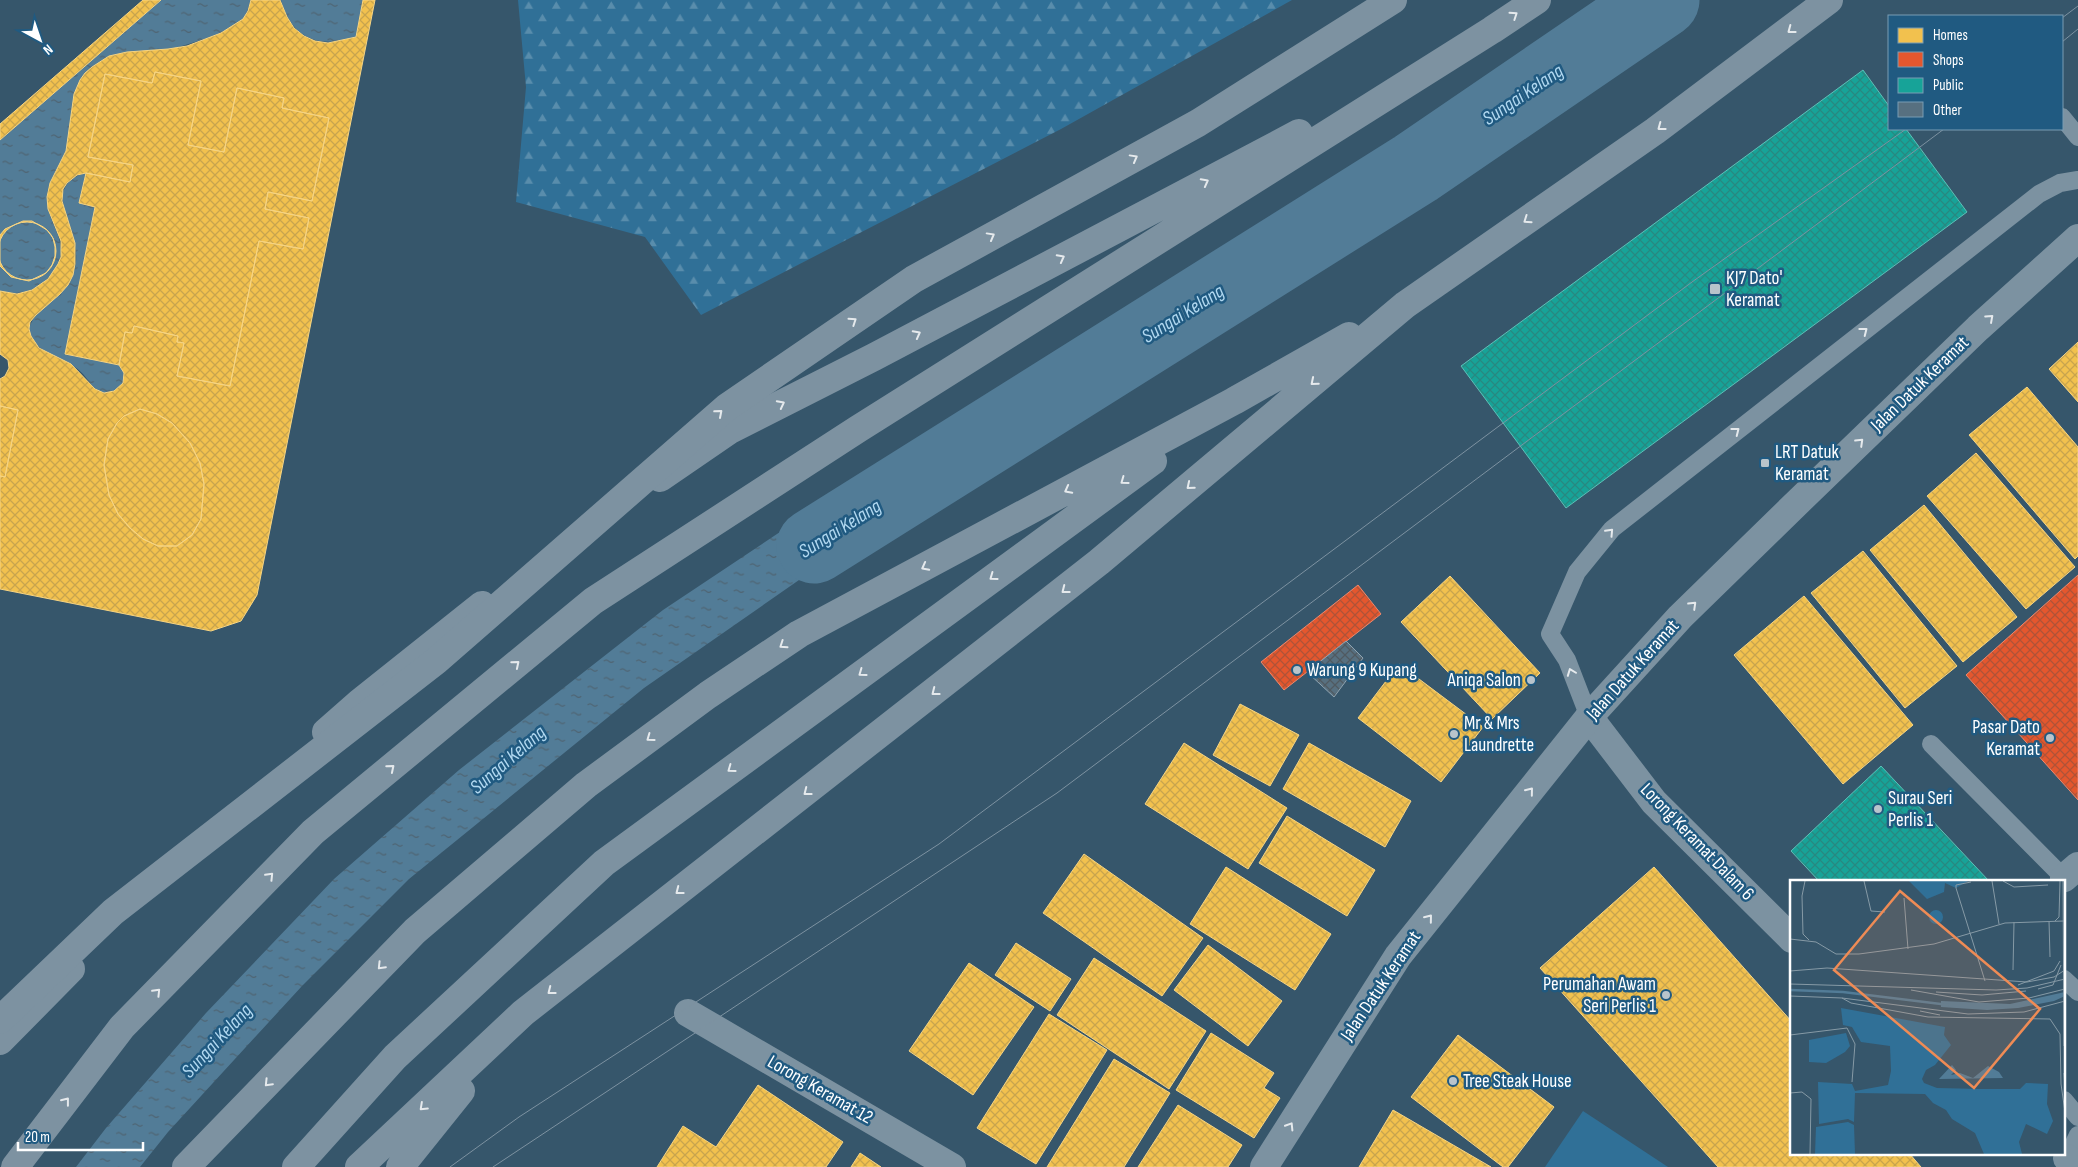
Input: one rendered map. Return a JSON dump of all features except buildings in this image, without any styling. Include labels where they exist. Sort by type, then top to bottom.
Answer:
[{"type":"highway","points":[[0,1020],[113,912],[436,661],[727,407],[914,279],[1198,123],[1393,0]]},
{"type":"highway","points":[[15,1167],[122,1027],[313,832],[593,601],[858,429],[1492,30],[1536,0]]},
{"type":"highway","points":[[186,1167],[415,931],[586,785],[708,695],[799,634],[1234,401],[1405,305],[1655,132],[1829,0]]},
{"type":"highway","points":[[0,1041],[143,895],[359,703],[528,568],[730,430],[883,352],[1492,30]]},
{"type":"highway","points":[[359,1167],[522,1013],[1100,562],[1405,305]]},
{"type":"highway","points":[[296,1167],[395,1057],[604,863],[1234,401]]},
{"type":"highway","points":[[400,1167],[522,1013]]},
{"type":"street","name":"Jalan Datuk Keramat","points":[[1264,1167],[1398,956],[1589,717],[1680,617],[1978,328],[2078,238]]},
{"type":"street","name":"Lorong Keramat Dalam 6","points":[[1589,717],[1654,802],[1790,936]]},
{"type":"street","name":"Lorong Keramat 12","points":[[688,1012],[952,1167]]},
{"type":"lane","points":[[2063,118],[2078,137]]},
{"type":"lane","points":[[1589,717],[1567,660],[1550,634],[1577,572],[1612,529],[2039,194],[2060,182],[2078,180]]},
{"type":"lane","points":[[1931,744],[2068,875]]},
{"type":"lane","points":[[2066,981],[2078,992]]},
{"type":"lane","points":[[2066,1103],[2078,1118]]},
{"type":"green space","points":[[518,0],[1292,0],[1061,129],[701,315],[645,237],[516,202],[526,87]]},
{"type":"green space","points":[[1583,1111],[1668,1167],[1545,1167]]},
{"type":"water","points":[[161,0],[251,0],[244,20],[221,34],[169,50],[128,52],[109,56],[86,73],[64,157],[52,179],[47,196],[50,215],[60,241],[60,259],[55,269],[38,286],[23,292],[0,291],[0,140]]},
{"type":"water","points":[[281,0],[363,0],[356,37],[330,42],[309,38],[292,24]]},
{"type":"water","points":[[86,173],[79,203],[95,207],[65,354],[119,365],[124,373],[123,383],[109,393],[99,392],[74,366],[43,350],[32,338],[29,329],[39,312],[61,292],[73,274],[76,262],[75,245],[62,195],[71,180]]},
{"type":"water","points":[[879,466],[917,511],[822,564],[644,688],[409,879],[302,986],[168,1132],[140,1167],[76,1167],[106,1128],[206,1013],[334,879],[459,770],[663,610]]},
{"type":"waterway","name":"Sungai Kelang","points":[[814,546],[1416,168],[1662,0]]},
{"type":"tram line","points":[[2063,17],[2078,6]]},
{"type":"tram line","points":[[2063,41],[2078,29]]},
{"type":"tram line","points":[[450,1167],[519,1117],[939,844],[1692,282],[1905,130]]},
{"type":"tram line","points":[[493,1167],[1057,793],[1943,130]]},
{"type":"place","name":"KJ7 Dato' Keramat","points":[[1715,289]]},
{"type":"place","name":"LRT Datuk Keramat","points":[[1765,463]]},
{"type":"place","name":"Warung 9 Kupang","points":[[1297,670]]},
{"type":"place","name":"Aniqa Salon","points":[[1531,680]]},
{"type":"place","name":"Mr & Mrs Laundrette","points":[[1454,734]]},
{"type":"place","name":"Pasar Dato Keramat","points":[[2050,738]]},
{"type":"place","name":"Surau Seri Perlis 1","points":[[1878,809]]},
{"type":"place","name":"Perumahan Awam Seri Perlis 1","points":[[1666,995]]},
{"type":"place","name":"Tree Steak House","points":[[1453,1081]]}]
